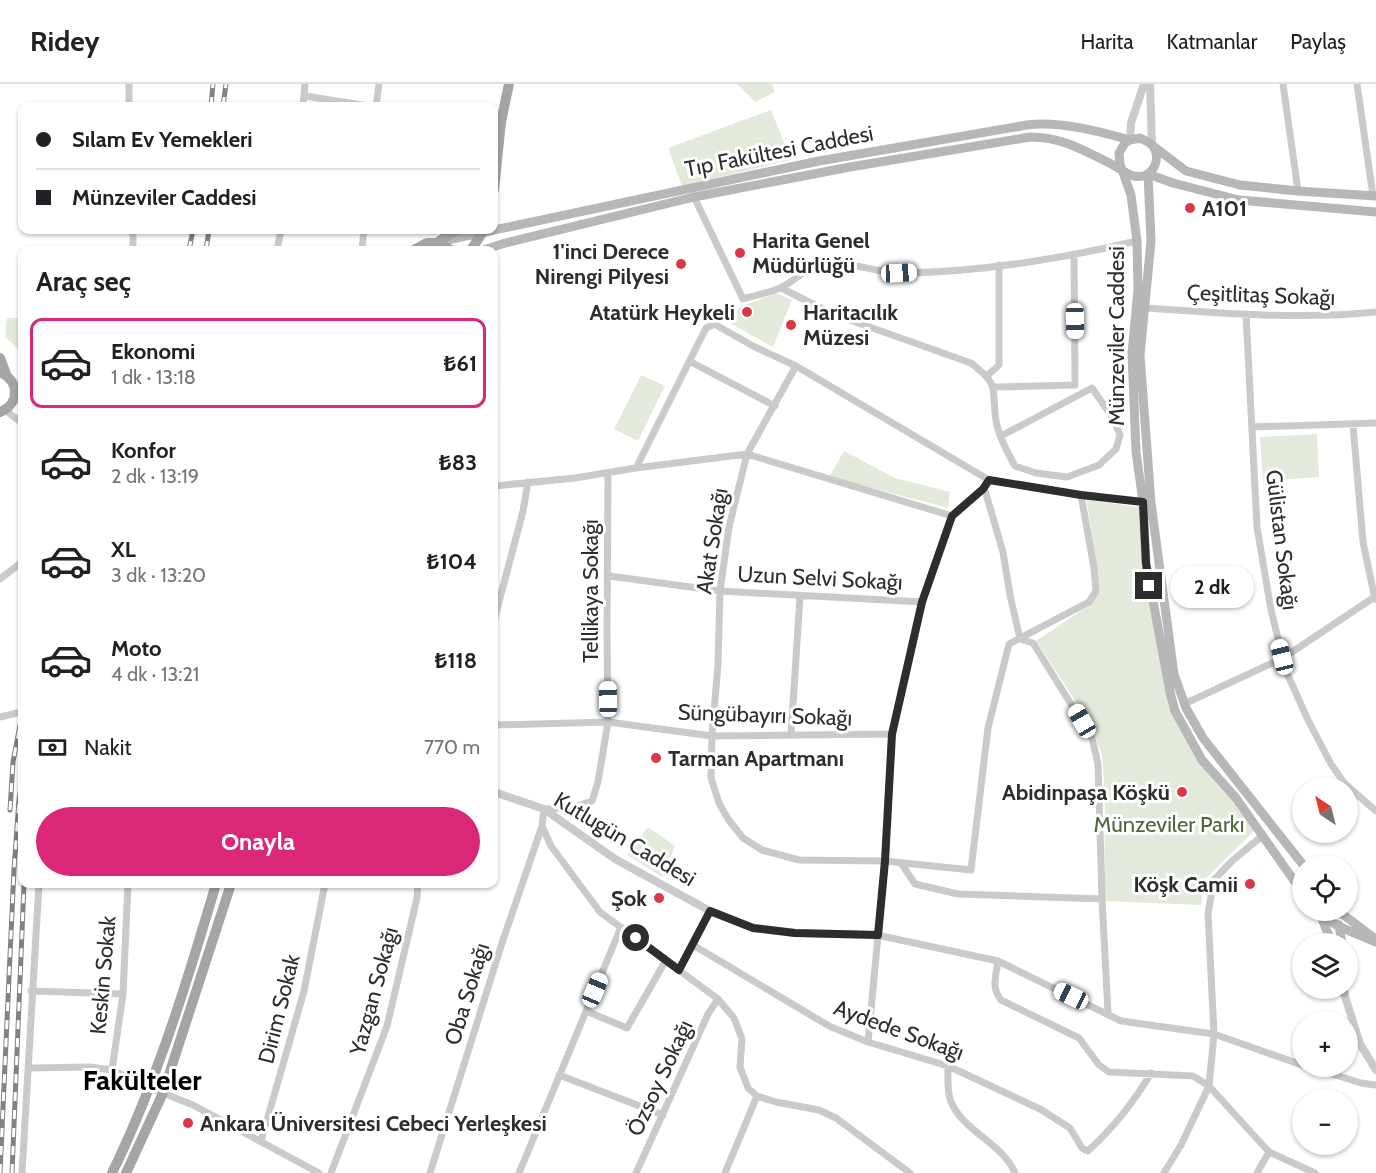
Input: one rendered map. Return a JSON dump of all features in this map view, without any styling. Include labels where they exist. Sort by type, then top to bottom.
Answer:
[{"type":"main road","points":[[498,142],[508,84]]},
{"type":"main road","name":"Tıp Fakültesi Caddesi","points":[[498,228],[819,161],[1027,125],[1042,123],[1105,133],[1130,140]]},
{"type":"main road","name":"Tıp Fakültesi Caddesi","points":[[496,246],[694,197],[850,167],[1030,137],[1050,137],[1123,169]]},
{"type":"main road","points":[[1374,196],[1240,185],[1186,171],[1140,138],[1130,140],[1119,153],[1123,169],[1135,177],[1148,174],[1239,200],[1375,213]]},
{"type":"main road","points":[[1148,174],[1157,160],[1152,145]]},
{"type":"main road","name":"Münzeviler Caddesi","points":[[1123,169],[1131,195],[1137,241],[1138,290],[1132,353],[1136,453],[1143,502],[1149,586],[1167,682],[1175,711],[1202,760],[1236,798],[1292,878]]},
{"type":"main road","name":"Münzeviler Caddesi","points":[[1148,174],[1150,241],[1146,308],[1140,356],[1151,503],[1174,674],[1184,704],[1203,738],[1295,855]]},
{"type":"main road","points":[[437,243],[450,234]]},
{"type":"main road","name":"Tıp Fakültesi Caddesi","points":[[437,243],[472,234]]},
{"type":"main road","points":[[1137,241],[1150,241]]},
{"type":"main road","points":[[421,246],[426,243],[437,243],[443,246]]},
{"type":"main road","points":[[0,358],[5,375],[15,390],[15,396],[5,410]]},
{"type":"main road","points":[[112,1173],[150,1088],[196,952],[215,888]]},
{"type":"main road","points":[[126,1173],[163,1093],[230,888]]},
{"type":"main road","points":[[1331,921],[1360,936],[1376,941]]},
{"type":"main road","points":[[1339,921],[1341,933]]},
{"type":"main road","points":[[1351,921],[1376,941]]},
{"type":"street","points":[[129,84],[129,102]]},
{"type":"street","points":[[303,102],[305,84]]},
{"type":"street","points":[[377,102],[379,84]]},
{"type":"street","points":[[1130,140],[1131,123],[1144,84]]},
{"type":"street","points":[[1150,84],[1152,145]]},
{"type":"street","points":[[1283,84],[1298,191]]},
{"type":"street","points":[[1357,84],[1374,196]]},
{"type":"street","points":[[304,96],[342,102]]},
{"type":"street","points":[[694,197],[743,299],[781,288],[817,266],[840,263],[899,273],[960,270],[1074,256],[1137,241]]},
{"type":"street","points":[[994,387],[1076,386],[1074,256]]},
{"type":"street","points":[[988,375],[999,365],[999,265]]},
{"type":"street","points":[[781,288],[833,314],[971,363],[988,375],[994,387],[996,423],[1001,436],[1014,466],[1036,473],[1068,477],[1099,465],[1116,449],[1120,435],[1113,418],[1092,388],[1001,436]]},
{"type":"street","name":"Çeşitlitaş Sokağı","points":[[1146,308],[1246,314],[1349,315],[1376,312]]},
{"type":"street","name":"Gülistan Sokağı","points":[[1246,314],[1257,527],[1271,610],[1282,657],[1308,720],[1331,764],[1345,784],[1376,811]]},
{"type":"street","points":[[636,468],[691,362],[706,327],[714,324],[796,366],[989,480],[1081,495],[1143,502]]},
{"type":"street","points":[[691,362],[775,406]]},
{"type":"street","name":"Akat Sokağı","points":[[796,366],[747,453],[729,527],[720,591],[711,778],[719,803],[743,838],[762,850],[799,860],[885,861],[971,870],[988,728],[1009,644],[1020,639]]},
{"type":"street","points":[[5,410],[18,420]]},
{"type":"street","points":[[1252,427],[1376,423]]},
{"type":"street","points":[[1184,704],[1282,657],[1376,599],[1363,542],[1353,425]]},
{"type":"street","points":[[498,486],[608,473],[747,453],[952,516]]},
{"type":"street","name":"Tellikaya Sokağı","points":[[544,809],[572,808],[592,801],[598,782],[608,722],[608,473]]},
{"type":"street","points":[[868,1042],[885,861],[892,734],[922,602],[952,516],[983,489],[989,480]]},
{"type":"street","points":[[498,606],[523,511],[528,482]]},
{"type":"street","points":[[983,489],[1003,552],[1020,639]]},
{"type":"street","points":[[1020,639],[1089,602],[1095,591],[1094,568],[1081,495]]},
{"type":"street","points":[[0,579],[18,565]]},
{"type":"street","name":"Uzun Selvi Sokağı","points":[[609,576],[720,591],[922,602]]},
{"type":"street","points":[[791,735],[800,596]]},
{"type":"street","points":[[1020,639],[1033,643],[1092,738],[1098,764],[1101,899],[1108,1013]]},
{"type":"street","points":[[0,717],[17,713]]},
{"type":"street","name":"Süngübayırı Sokağı","points":[[498,724],[608,722],[712,736],[892,734]]},
{"type":"street","name":"Kutlugün Caddesi","points":[[498,793],[544,809],[615,859],[710,911],[753,928],[795,933],[878,935]]},
{"type":"street","name":"Oba Sokağı","points":[[430,1173],[502,943],[542,826],[544,809]]},
{"type":"street","points":[[542,826],[550,846],[600,912],[718,999],[734,1018],[742,1039],[740,1067],[748,1088],[757,1096],[819,1110],[836,1118],[910,1173]]},
{"type":"street","points":[[1164,1173],[1181,1145],[1209,1086],[1214,1034],[1208,913],[1214,880],[1232,861],[1262,836]]},
{"type":"street","points":[[900,863],[915,884],[958,894],[1101,899]]},
{"type":"street","points":[[22,1173],[39,888]]},
{"type":"street","name":"Keskin Sokak","points":[[112,1070],[123,994],[128,888]]},
{"type":"street","name":"Dirim Sokak","points":[[261,1141],[303,991],[325,888]]},
{"type":"street","name":"Yazgan Sokağı","points":[[331,1173],[387,1026],[418,888]]},
{"type":"street","points":[[679,970],[710,911]]},
{"type":"street","points":[[519,1173],[621,927]]},
{"type":"street","points":[[878,935],[998,961],[1121,1021],[1214,1034],[1292,1061]]},
{"type":"street","name":"Aydede Sokağı","points":[[693,945],[830,1026],[868,1042],[948,1066],[1040,1109],[1070,1128],[1082,1148],[1088,1151],[1109,1132],[1151,1073]]},
{"type":"street","points":[[586,1011],[627,1028],[666,960]]},
{"type":"street","points":[[998,961],[994,987],[1001,1000],[1079,1038],[1099,1065],[1110,1071],[1193,1076],[1209,1086],[1269,1152],[1315,1173]]},
{"type":"street","points":[[32,991],[123,994]]},
{"type":"street","name":"Özsoy Sokağı","points":[[636,1173],[708,1014],[718,999]]},
{"type":"street","points":[[1347,999],[1360,1044],[1376,1070]]},
{"type":"street","points":[[948,1066],[948,1091],[955,1109],[968,1124],[1004,1155],[1015,1173]]},
{"type":"street","points":[[28,1068],[112,1070],[193,1105],[319,1173]]},
{"type":"street","points":[[559,1075],[663,1115]]},
{"type":"street","points":[[1342,1077],[1361,1083],[1376,1084]]},
{"type":"street","points":[[725,1173],[757,1096]]},
{"type":"street","points":[[1257,1173],[1269,1152]]},
{"type":"green space","points":[[737,84],[772,84],[775,92],[755,102]]},
{"type":"green space","points":[[771,110],[791,160],[682,186],[668,148]]},
{"type":"green space","points":[[776,293],[792,300],[773,347],[724,320],[740,307]]},
{"type":"green space","points":[[7,318],[18,318],[18,348],[5,337]]},
{"type":"green space","points":[[641,375],[665,386],[638,441],[614,429]]},
{"type":"green space","points":[[1317,434],[1319,477],[1263,481],[1260,437]]},
{"type":"green space","points":[[844,451],[895,478],[950,492],[948,508],[829,477]]},
{"type":"green space","name":"Münzeviler Parkı","points":[[1087,500],[1139,507],[1173,714],[1256,829],[1205,879],[1201,905],[1104,901],[1105,802],[1102,755],[1094,733],[1036,641],[1091,604],[1098,588]]},
{"type":"green space","points":[[648,827],[675,846],[662,877],[627,855]]},
{"type":"railway","points":[[211,102],[213,84]]},
{"type":"railway","points":[[224,102],[226,84]]},
{"type":"railway","points":[[190,246],[192,234]]},
{"type":"railway","points":[[207,246],[208,234]]},
{"type":"railway","points":[[10,810],[13,762],[18,736]]},
{"type":"railway","points":[[0,1173],[18,814]]},
{"type":"railway","points":[[12,1173],[24,888]]},
{"type":"place","name":"A101","points":[[1190,208]]},
{"type":"place","name":"Harita Genel Müdürlüğü","points":[[740,253]]},
{"type":"place","name":"1'inci Derece Nirengi Pilyesi","points":[[681,264]]},
{"type":"place","name":"Atatürk Heykeli","points":[[747,312]]},
{"type":"place","name":"Haritacılık Müzesi","points":[[791,325]]},
{"type":"place","name":"Tarman Apartmanı","points":[[656,758]]},
{"type":"place","name":"Abidinpaşa Köşkü","points":[[1182,792]]},
{"type":"place","name":"Köşk Camii","points":[[1250,884]]},
{"type":"place","name":"Şok","points":[[659,898]]},
{"type":"place","name":"Ankara Üniversitesi Cebeci Yerleşkesi","points":[[188,1123]]},
{"type":"district","name":"Fakülteler","points":[[142,1080]]},
{"type":"route","points":[[636,938],[679,970],[710,911],[753,928],[795,933],[878,935],[885,861],[892,734],[922,602],[952,516],[983,489],[989,480],[1081,495],[1143,502],[1149,586]]}]
